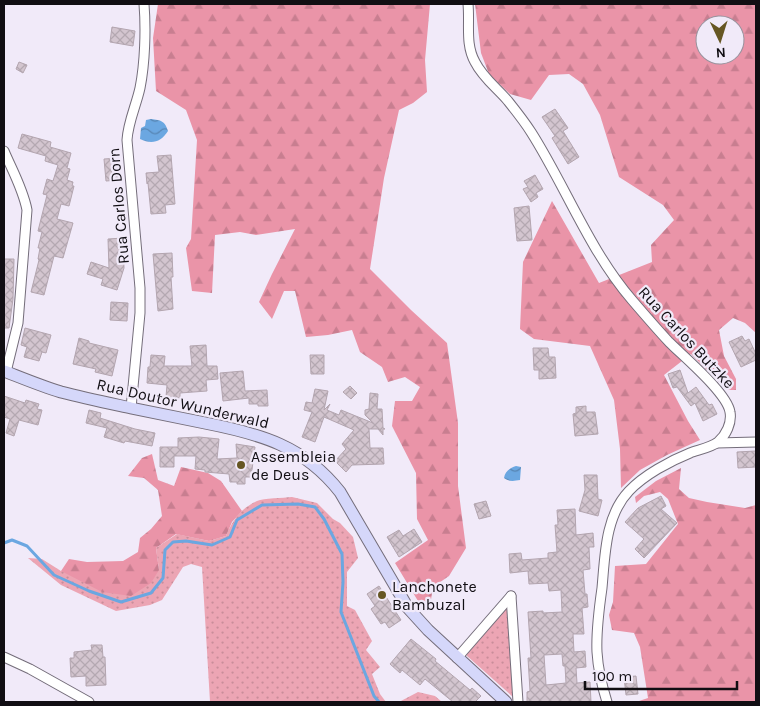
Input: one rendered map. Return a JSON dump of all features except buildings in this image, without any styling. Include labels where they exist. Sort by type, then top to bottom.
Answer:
[{"type":"street","name":"Rua Carlos Dorn","points":[[131,408],[140,313],[140,288],[126,140],[140,87],[146,30],[144,4]]},
{"type":"street","name":"Rua Carlos Butzke","points":[[468,4],[469,47],[475,63],[487,80],[508,100],[531,132],[586,232],[631,299],[668,341],[716,388],[726,402],[730,411],[731,421],[728,430],[717,443]]},
{"type":"street","points":[[4,151],[21,189],[27,210],[18,323],[5,371]]},
{"type":"street","name":"Rua Doutor Wunderwald","points":[[5,371],[60,391],[131,408],[238,429],[286,447],[316,466],[340,492],[408,608],[457,658],[506,702]]},
{"type":"street","points":[[607,702],[599,668],[597,629],[609,532],[614,514],[621,501],[629,491],[655,471],[688,454],[717,443],[756,442]]},
{"type":"street","points":[[457,658],[511,596],[518,702]]},
{"type":"street","points":[[4,657],[30,668],[89,702]]},
{"type":"shaded area","points":[[292,497],[317,503],[353,537],[358,558],[347,572],[347,606],[355,610],[372,641],[366,650],[380,667],[372,674],[380,694],[386,702],[210,702],[202,567],[191,564],[183,567],[162,600],[150,605],[116,611],[61,585],[28,558],[42,559],[61,571],[159,570],[156,548],[177,534],[209,541],[226,536],[238,516],[251,504],[264,499]]},
{"type":"shaded area","points":[[507,607],[513,697],[466,655]]},
{"type":"shaded area","points":[[418,692],[435,696],[442,702],[399,702]]},
{"type":"green space","points":[[158,4],[430,4],[425,60],[427,92],[413,103],[399,110],[384,178],[370,269],[447,343],[458,423],[458,486],[466,548],[449,576],[433,587],[430,606],[418,601],[395,563],[428,540],[417,519],[416,473],[392,426],[395,401],[412,401],[420,387],[405,377],[388,382],[382,367],[360,352],[352,330],[306,337],[295,291],[284,291],[272,319],[259,302],[295,229],[256,235],[240,232],[215,235],[212,293],[192,291],[186,248],[191,239],[197,140],[186,110],[156,91],[153,38]]},
{"type":"green space","points":[[475,4],[756,4],[756,333],[745,323],[733,318],[719,330],[724,356],[736,379],[736,390],[727,390],[691,354],[664,375],[700,440],[640,470],[621,488],[620,449],[614,400],[590,346],[534,339],[520,329],[523,262],[552,201],[599,283],[652,262],[651,245],[674,220],[663,205],[619,177],[600,115],[583,84],[569,74],[549,75],[531,100],[510,94],[489,74],[481,53]]},
{"type":"green space","points":[[152,454],[158,480],[174,486],[181,467],[208,473],[221,481],[242,511],[232,522],[226,536],[209,541],[176,534],[156,548],[159,570],[151,583],[131,596],[102,592],[61,571],[69,559],[87,562],[123,561],[138,552],[140,538],[162,516],[158,490],[144,478],[128,476],[142,458]]},
{"type":"green space","points":[[681,468],[679,489],[689,498],[745,508],[756,505],[756,702],[636,702],[648,698],[640,647],[634,633],[612,630],[609,615],[613,602],[615,566],[646,564],[678,524],[668,499],[660,492],[644,496],[636,503],[635,497],[656,481]]},
{"type":"water","points":[[151,119],[162,122],[168,131],[159,140],[148,142],[140,139],[141,128],[145,126],[146,120]]},
{"type":"water","points":[[516,466],[521,467],[520,480],[510,481],[504,478],[508,470]]},
{"type":"waterway","points":[[4,543],[12,540],[27,546],[54,575],[89,591],[121,602],[151,593],[163,578],[165,550],[173,542],[186,541],[212,545],[230,537],[237,520],[262,505],[298,504],[315,507],[324,519],[342,554],[341,612],[374,696],[379,702]]},
{"type":"place","name":"Assembleia de Deus","points":[[241,465]]},
{"type":"place","name":"Lanchonete Bambuzal","points":[[382,595]]}]
